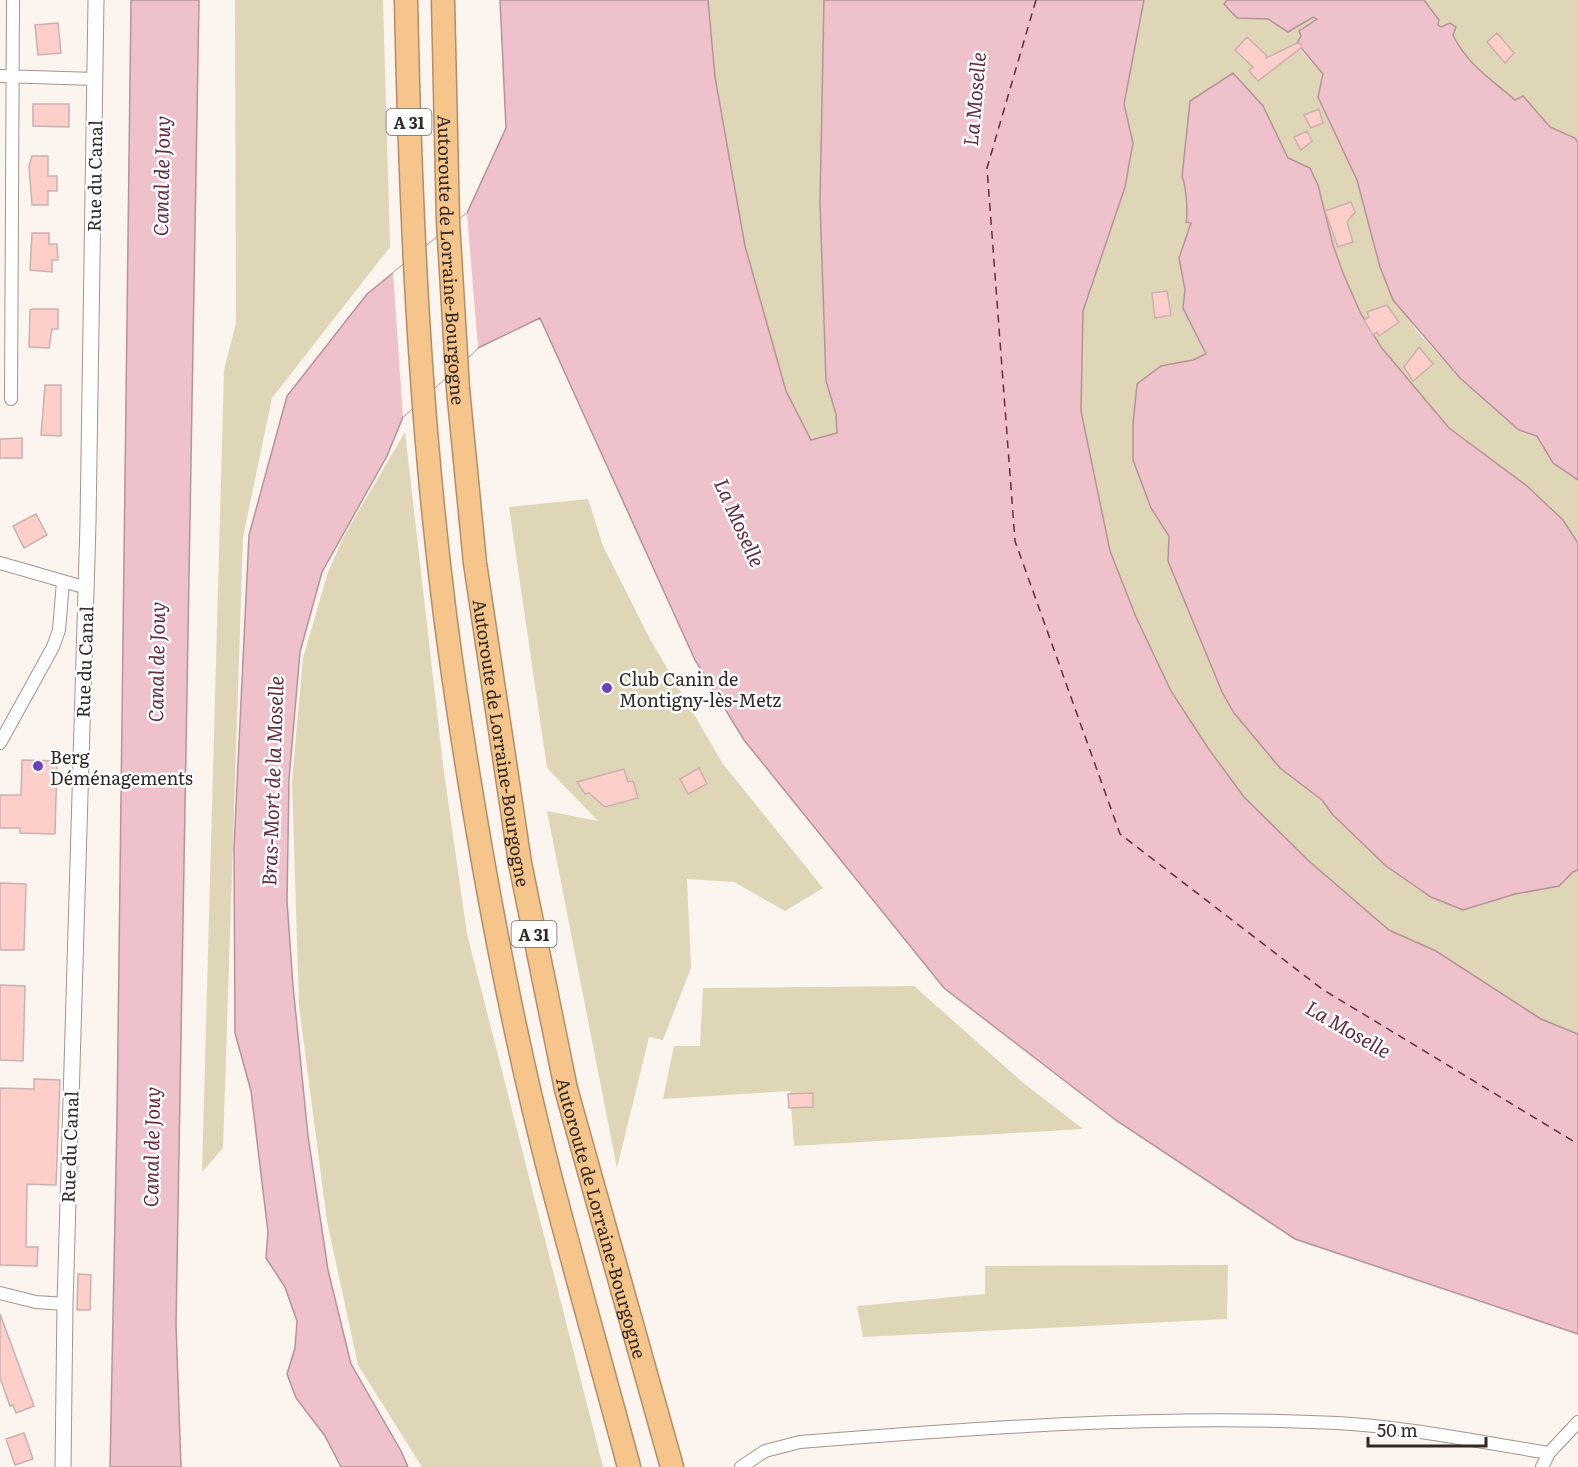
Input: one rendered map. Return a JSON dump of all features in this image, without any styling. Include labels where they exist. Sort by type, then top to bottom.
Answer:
[{"type":"highway","name":"Autoroute de Lorraine-Bourgogne","points":[[406,0],[413,243],[423,404],[436,541],[458,707],[488,885],[547,1162],[629,1467]]},
{"type":"highway","name":"Autoroute de Lorraine-Bourgogne","points":[[443,0],[448,221],[458,389],[475,563],[520,864],[566,1089],[672,1467]]},
{"type":"street","points":[[11,399],[6,76],[13,0]]},
{"type":"street","name":"Rue du Canal","points":[[63,1467],[64,1304],[87,588],[96,0]]},
{"type":"street","points":[[6,76],[95,79]]},
{"type":"street","points":[[0,563],[87,588]]},
{"type":"street","points":[[0,743],[53,647],[59,630],[63,582]]},
{"type":"street","points":[[0,1293],[36,1302],[64,1304]]},
{"type":"street","points":[[741,1467],[765,1451],[800,1442],[1037,1424],[1189,1421],[1338,1423],[1422,1433],[1549,1453]]},
{"type":"street","points":[[1542,1467],[1549,1453],[1578,1422]]},
{"type":"shaded area","points":[[235,0],[383,0],[390,247],[272,398],[243,537],[223,1148],[202,1172],[224,370],[236,323]]},
{"type":"shaded area","points":[[708,0],[824,0],[820,202],[826,381],[836,414],[837,433],[811,440],[786,391],[745,246],[715,77]]},
{"type":"shaded area","points":[[1144,0],[1227,0],[1224,4],[1237,18],[1268,19],[1288,32],[1314,17],[1317,19],[1302,36],[1299,48],[1323,74],[1318,97],[1357,179],[1380,267],[1416,330],[1460,378],[1519,430],[1537,436],[1553,463],[1578,480],[1578,543],[1563,520],[1527,486],[1449,428],[1381,347],[1361,314],[1343,273],[1333,245],[1318,185],[1310,169],[1288,158],[1263,106],[1233,73],[1190,101],[1182,177],[1186,182],[1185,204],[1191,223],[1179,258],[1185,290],[1183,308],[1206,354],[1193,360],[1161,366],[1137,384],[1133,424],[1133,460],[1151,508],[1169,537],[1168,561],[1222,692],[1280,768],[1322,800],[1333,815],[1386,866],[1515,894],[1559,886],[1578,870],[1578,1034],[1541,1019],[1436,951],[1389,930],[1310,862],[1244,797],[1208,748],[1171,691],[1136,617],[1110,551],[1081,411],[1083,311],[1133,143],[1124,104]]},
{"type":"shaded area","points":[[1424,0],[1578,0],[1578,143],[1575,138],[1550,127],[1523,96],[1515,100],[1470,61],[1454,39],[1438,25],[1439,20]]},
{"type":"shaded area","points":[[405,432],[443,765],[467,934],[603,1467],[422,1467],[358,1365],[327,1221],[299,1006],[292,781],[303,658],[328,572],[344,536]]},
{"type":"shaded area","name":"Club Canin de Montigny-lès-Metz","points":[[588,499],[603,546],[650,639],[723,764],[823,888],[785,911],[734,882],[687,879],[691,968],[663,1040],[649,1037],[617,1168],[547,811],[598,821],[547,768],[509,507]]},
{"type":"shaded area","points":[[914,986],[1021,1081],[1083,1129],[794,1146],[790,1091],[663,1099],[674,1046],[700,1046],[703,988]]},
{"type":"shaded area","points":[[1228,1265],[1227,1319],[863,1337],[857,1306],[985,1294],[985,1266]]},
{"type":"water","name":"Canal de Jouy","points":[[131,0],[199,0],[176,1325],[181,1467],[110,1467],[117,1118]]},
{"type":"water","points":[[500,0],[708,0],[715,77],[745,246],[786,391],[811,440],[837,433],[836,414],[826,381],[820,202],[824,0],[1144,0],[1124,104],[1133,143],[1125,187],[1083,311],[1081,411],[1110,551],[1136,617],[1171,691],[1208,748],[1244,797],[1310,862],[1389,930],[1436,951],[1541,1019],[1578,1034],[1578,1334],[1295,1239],[1117,1121],[944,988],[744,740],[695,660],[540,318],[478,348],[403,417],[387,456],[322,572],[300,652],[289,779],[287,901],[308,1136],[328,1270],[351,1364],[408,1467],[341,1467],[325,1436],[296,1398],[287,1374],[295,1348],[297,1321],[285,1287],[266,1258],[268,1232],[251,1091],[235,1033],[234,848],[249,535],[287,396],[367,294],[467,213],[506,128]]},
{"type":"water","points":[[1227,0],[1424,0],[1439,20],[1438,25],[1441,27],[1450,23],[1456,27],[1453,35],[1458,45],[1480,71],[1515,100],[1523,96],[1550,127],[1575,138],[1578,143],[1578,480],[1553,463],[1537,436],[1519,430],[1460,378],[1393,300],[1380,267],[1357,180],[1318,97],[1323,74],[1297,43],[1301,36],[1299,31],[1317,19],[1313,17],[1288,32],[1268,19],[1237,18],[1224,4]]},
{"type":"water","points":[[1233,73],[1263,106],[1288,158],[1310,168],[1318,185],[1333,245],[1343,273],[1361,314],[1381,347],[1449,428],[1527,486],[1563,520],[1578,543],[1578,870],[1559,886],[1515,894],[1463,910],[1431,897],[1386,866],[1333,815],[1322,800],[1280,768],[1234,713],[1222,692],[1168,561],[1169,536],[1151,508],[1133,460],[1133,424],[1137,384],[1161,366],[1193,360],[1206,354],[1183,308],[1185,290],[1179,258],[1191,223],[1186,222],[1185,186],[1182,177],[1190,101]]},
{"type":"pier","points":[[467,213],[478,348],[403,417],[393,273]]},
{"type":"building","points":[[58,23],[61,53],[38,55],[35,25]]},
{"type":"building","points":[[1497,33],[1514,53],[1505,63],[1487,42]]},
{"type":"building","points":[[1247,37],[1266,55],[1266,58],[1299,42],[1302,47],[1258,81],[1249,71],[1253,67],[1235,50]]},
{"type":"building","points":[[33,104],[69,104],[69,127],[33,126]]},
{"type":"building","points":[[1319,109],[1323,123],[1311,128],[1304,115]]},
{"type":"building","points":[[1307,131],[1312,141],[1301,150],[1294,137]]},
{"type":"building","points":[[32,156],[48,156],[48,176],[57,176],[57,191],[48,191],[48,205],[32,205],[29,166]]},
{"type":"building","points":[[1351,202],[1355,212],[1347,222],[1353,242],[1338,247],[1325,211]]},
{"type":"building","points":[[32,233],[49,233],[49,244],[57,244],[58,260],[52,260],[52,272],[30,270]]},
{"type":"building","points":[[1167,291],[1171,315],[1155,318],[1152,293]]},
{"type":"building","points":[[1387,305],[1399,322],[1379,336],[1377,332],[1373,335],[1364,320],[1369,317],[1367,312]]},
{"type":"building","points":[[58,309],[58,329],[52,329],[49,348],[29,347],[30,310]]},
{"type":"building","points":[[1419,347],[1433,364],[1413,381],[1404,367]]},
{"type":"building","points":[[45,385],[61,385],[61,436],[41,435]]},
{"type":"building","points":[[22,438],[22,458],[0,458],[0,439]]},
{"type":"building","points":[[36,514],[47,535],[24,548],[13,526]]},
{"type":"building","points":[[22,760],[57,761],[55,834],[20,833],[20,828],[0,828],[0,795],[21,795]]},
{"type":"building","points":[[699,768],[707,784],[688,794],[680,779]]},
{"type":"building","points":[[624,769],[628,782],[633,781],[638,798],[605,807],[589,793],[585,794],[577,782]]},
{"type":"building","points":[[0,883],[26,884],[24,950],[0,950]]},
{"type":"building","points":[[0,985],[25,986],[23,1061],[0,1060]]},
{"type":"building","points":[[34,1079],[60,1080],[56,1185],[27,1184],[26,1247],[38,1247],[37,1266],[0,1265],[0,1088],[34,1089]]},
{"type":"building","points":[[813,1093],[813,1107],[789,1108],[788,1094]]},
{"type":"building","points":[[78,1274],[91,1275],[90,1310],[77,1310]]},
{"type":"building","points":[[0,1314],[34,1406],[16,1413],[13,1405],[10,1406],[0,1378]]},
{"type":"building","points":[[24,1433],[33,1459],[15,1465],[6,1439]]},
{"type":"ferry route","points":[[1036,0],[987,168],[1015,541],[1120,834],[1322,989],[1578,1144]]},
{"type":"place","name":"Club Canin de Montigny-lès-Metz","points":[[607,688]]},
{"type":"place","name":"Berg Déménagements","points":[[38,766]]},
{"type":"water label","name":"La Moselle","points":[[973,99]]},
{"type":"water label","name":"La Moselle","points":[[741,522]]},
{"type":"water label","name":"Bras-Mort de la Moselle","points":[[271,781]]},
{"type":"water label","name":"La Moselle","points":[[1349,1028]]}]
